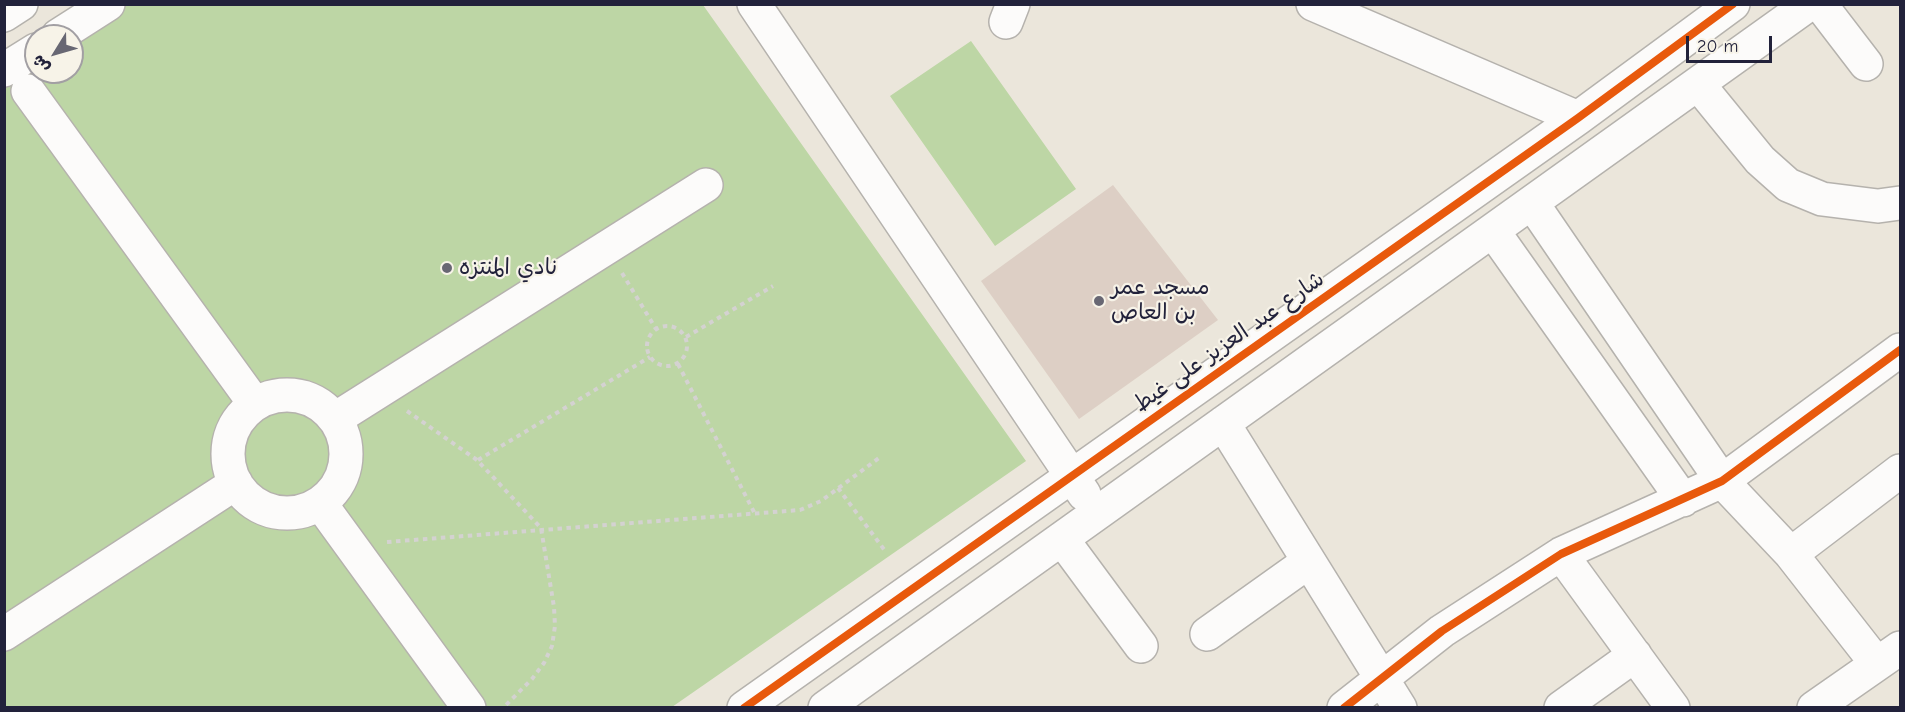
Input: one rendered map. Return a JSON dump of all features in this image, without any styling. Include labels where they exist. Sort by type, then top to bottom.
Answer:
[{"type":"street","points":[[4,15],[21,4]]},
{"type":"street","points":[[77,24],[108,4]]},
{"type":"street","points":[[754,4],[1098,513]]},
{"type":"street","points":[[1313,4],[1578,118]]},
{"type":"street","points":[[825,708],[1809,4]]},
{"type":"street","points":[[1820,4],[1866,63]]},
{"type":"street","points":[[1718,9],[1739,54]]},
{"type":"street","name":"شارع عبد العزيز على غيط","points":[[744,708],[1578,118],[1718,9]]},
{"type":"street","points":[[16,81],[255,404]]},
{"type":"street","points":[[1698,84],[1760,160],[1788,185],[1822,199],[1878,206],[1900,203]]},
{"type":"street","points":[[334,419],[706,185]]},
{"type":"street","points":[[1532,203],[1722,481],[1889,656],[1814,708]]},
{"type":"street","points":[[1492,231],[1683,500]]},
{"type":"street","points":[[1344,708],[1442,631],[1561,554],[1722,481],[1900,350]]},
{"type":"street","points":[[283,395],[298,396],[325,408],[334,419],[343,436],[345,455],[342,473],[333,490],[320,503],[303,510],[283,513],[265,508],[248,498],[236,483],[229,467],[228,449],[232,431],[241,416],[255,404],[283,395]]},
{"type":"street","points":[[1223,423],[1400,708]]},
{"type":"street","points":[[1791,554],[1897,482]]},
{"type":"street","points":[[4,634],[236,483]]},
{"type":"street","points":[[320,503],[469,708]]},
{"type":"street","points":[[1062,538],[1141,646]]},
{"type":"street","points":[[1561,554],[1673,708]]},
{"type":"street","points":[[1207,634],[1308,562]]},
{"type":"street","points":[[1561,708],[1635,655]]},
{"type":"path","points":[[607,247],[656,329]]},
{"type":"path","points":[[686,337],[773,286]]},
{"type":"path","points":[[671,326],[686,337],[687,351],[678,364],[663,366],[650,357],[647,342],[656,329],[671,326]]},
{"type":"path","points":[[477,460],[650,357]]},
{"type":"path","points":[[678,364],[754,512]]},
{"type":"path","points":[[379,391],[477,460],[541,528],[554,607],[555,626],[552,645],[544,663],[532,679],[503,708]]},
{"type":"path","points":[[351,545],[541,528],[801,510],[821,501],[879,458]]},
{"type":"path","points":[[838,488],[886,552]]},
{"type":"green space","name":"نادي المنتزه","points":[[114,5],[703,5],[1026,461],[672,707],[5,707],[5,74],[24,62],[24,84],[84,84],[84,27]]},
{"type":"green space","points":[[971,41],[1076,189],[995,246],[890,96]]},
{"type":"building","name":"مسجد عمر بن العاص","points":[[1113,185],[1218,320],[1079,419],[981,281]]},
{"type":"cycle path","points":[[744,708],[1578,118],[1733,4]]},
{"type":"cycle path","points":[[1344,708],[1442,631],[1561,554],[1722,481],[1900,350]]},
{"type":"place","name":"نادي المنتزه","points":[[447,268]]},
{"type":"place","name":"مسجد عمر بن العاص","points":[[1099,301]]}]
